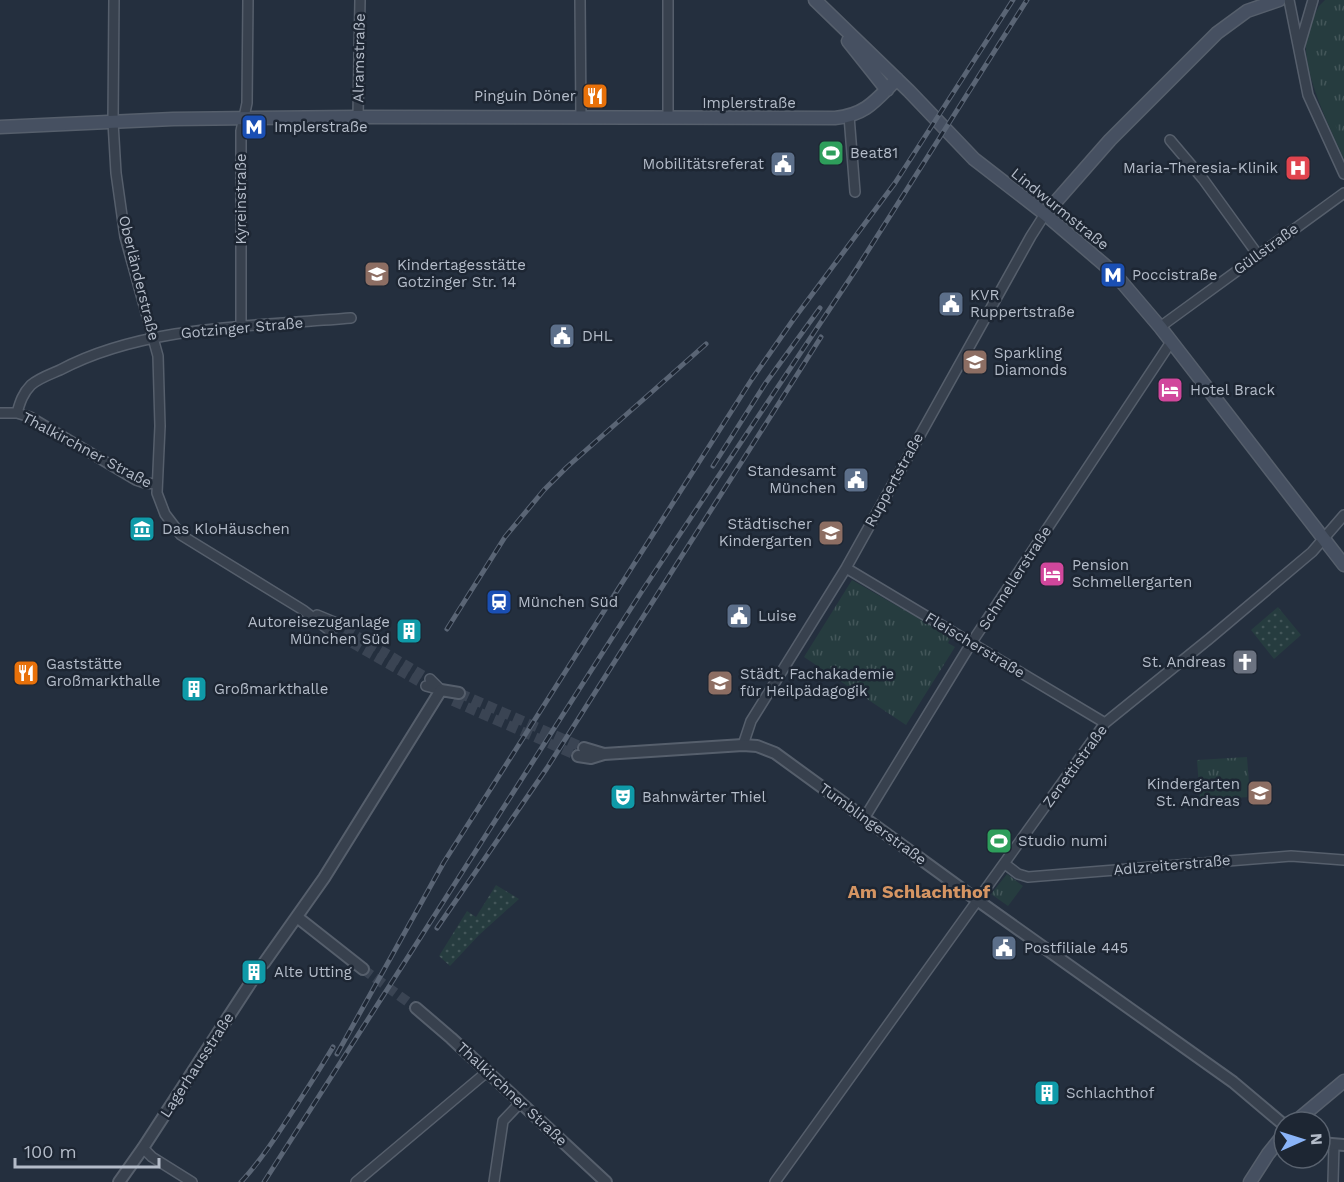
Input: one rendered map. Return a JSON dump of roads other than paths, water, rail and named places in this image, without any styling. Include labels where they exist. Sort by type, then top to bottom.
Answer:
[{"type":"main road","points":[[1046,214],[1110,140],[1217,33],[1247,11],[1279,0]]},
{"type":"main road","name":"Lindwurmstraße","points":[[819,4],[897,79],[974,159],[1046,214],[1114,273],[1160,327],[1344,566]]},
{"type":"main road","name":"Lindwurmstraße","points":[[819,4],[885,92]]},
{"type":"main road","name":"Implerstraße","points":[[0,127],[113,117],[819,119],[849,116],[867,108],[897,79]]},
{"type":"main road","points":[[1309,1110],[1344,1081]]},
{"type":"main road","points":[[1250,1182],[1272,1149]]},
{"type":"street","name":"Oberländerstraße","points":[[114,0],[113,117],[116,172],[125,237],[159,356],[160,426],[156,484]]},
{"type":"street","name":"Kyreinstraße","points":[[241,327],[241,131],[247,103],[248,0]]},
{"type":"street","name":"Alramstraße","points":[[358,117],[360,0]]},
{"type":"street","points":[[580,0],[581,118]]},
{"type":"street","points":[[668,0],[669,118]]},
{"type":"street","points":[[1290,0],[1308,95],[1344,174]]},
{"type":"street","points":[[1299,50],[1313,0]]},
{"type":"street","points":[[849,116],[855,192]]},
{"type":"street","points":[[1170,140],[1203,179],[1258,255]]},
{"type":"street","name":"Güllstraße","points":[[1160,327],[1344,193]]},
{"type":"street","name":"Ruppertstraße","points":[[743,745],[751,721],[846,568],[1031,236],[1046,214]]},
{"type":"street","name":"Gotzinger Straße","points":[[16,413],[21,398],[32,384],[77,361],[153,337],[351,318]]},
{"type":"street","name":"Schmellerstraße","points":[[865,817],[972,642],[1171,342]]},
{"type":"street","name":"Thalkirchner Straße","points":[[0,413],[16,413],[30,417],[136,480],[156,484],[158,500],[165,514],[181,535],[332,626]]},
{"type":"street","name":"Zenettistraße","points":[[977,900],[1105,723],[1312,552],[1344,515]]},
{"type":"street","name":"Fleischerstraße","points":[[846,568],[1105,723]]},
{"type":"street","points":[[428,682],[456,697]]},
{"type":"street","points":[[264,963],[324,878],[441,690]]},
{"type":"street","name":"Tumblingerstraße","points":[[581,752],[604,754],[743,745],[763,748],[775,753],[1233,1082],[1272,1115]]},
{"type":"street","name":"Adlzreiterstraße","points":[[1005,864],[1018,874],[1028,877],[1291,856],[1344,860]]},
{"type":"street","points":[[775,1182],[977,900]]},
{"type":"street","points":[[297,917],[363,969]]},
{"type":"street","name":"Lagerhausstraße","points":[[119,1182],[255,976]]},
{"type":"street","name":"Thalkirchner Straße","points":[[416,1008],[488,1071],[606,1182]]},
{"type":"street","points":[[356,1182],[488,1071]]},
{"type":"street","points":[[494,1182],[503,1121],[520,1102]]},
{"type":"street","points":[[1333,1182],[1339,1145]]},
{"type":"street","points":[[143,1148],[192,1182]]},
{"type":"tunnel","points":[[334,622],[430,679]]},
{"type":"tunnel","points":[[329,630],[426,686]]},
{"type":"tunnel","points":[[459,693],[584,748]]},
{"type":"tunnel","points":[[453,701],[578,756]]},
{"type":"tunnel","points":[[363,969],[416,1008]]},
{"type":"railway","points":[[337,1054],[444,862],[752,379],[895,183],[1013,0]]},
{"type":"railway","points":[[264,1182],[642,591],[857,268],[1027,0]]},
{"type":"railway","points":[[713,466],[765,384],[820,308]]},
{"type":"railway","points":[[437,928],[547,768],[821,337]]},
{"type":"railway","points":[[447,629],[505,537],[544,490],[706,344]]},
{"type":"railway","points":[[241,1182],[273,1141],[333,1047]]},
{"type":"place","name":"Pinguin Döner","points":[[595,96]]},
{"type":"place","name":"Implerstraße","points":[[254,127]]},
{"type":"place","name":"Beat81","points":[[831,153]]},
{"type":"place","name":"Mobilitätsreferat","points":[[783,164]]},
{"type":"place","name":"Maria-Theresia-Klinik","points":[[1298,168]]},
{"type":"place","name":"Kindertagesstätte Gotzinger Str. 14","points":[[377,274]]},
{"type":"place","name":"Poccistraße","points":[[1113,275]]},
{"type":"place","name":"KVR Ruppertstraße","points":[[951,304]]},
{"type":"place","name":"DHL","points":[[562,336]]},
{"type":"place","name":"Sparkling Diamonds","points":[[975,362]]},
{"type":"place","name":"Hotel Brack","points":[[1170,390]]},
{"type":"place","name":"Standesamt München","points":[[856,480]]},
{"type":"place","name":"Das KloHäuschen","points":[[142,529]]},
{"type":"place","name":"Städtischer Kindergarten","points":[[831,533]]},
{"type":"place","name":"Pension Schmellergarten","points":[[1052,574]]},
{"type":"place","name":"München Süd","points":[[499,602]]},
{"type":"place","name":"Luise","points":[[739,616]]},
{"type":"place","name":"Autoreisezuganlage München Süd","points":[[409,631]]},
{"type":"place","name":"St. Andreas","points":[[1245,662]]},
{"type":"place","name":"Gaststätte Großmarkthalle","points":[[26,673]]},
{"type":"place","name":"Städt. Fachakademie für Heilpädagogik","points":[[720,683]]},
{"type":"place","name":"Großmarkthalle","points":[[194,689]]},
{"type":"place","name":"Kindergarten St. Andreas","points":[[1260,793]]},
{"type":"place","name":"Bahnwärter Thiel","points":[[623,797]]},
{"type":"place","name":"Studio numi","points":[[999,841]]},
{"type":"place","name":"Postfiliale 445","points":[[1004,948]]},
{"type":"place","name":"Alte Utting","points":[[254,972]]},
{"type":"place","name":"Schlachthof","points":[[1047,1093]]},
{"type":"district","name":"Am Schlachthof","points":[[919,891]]}]
